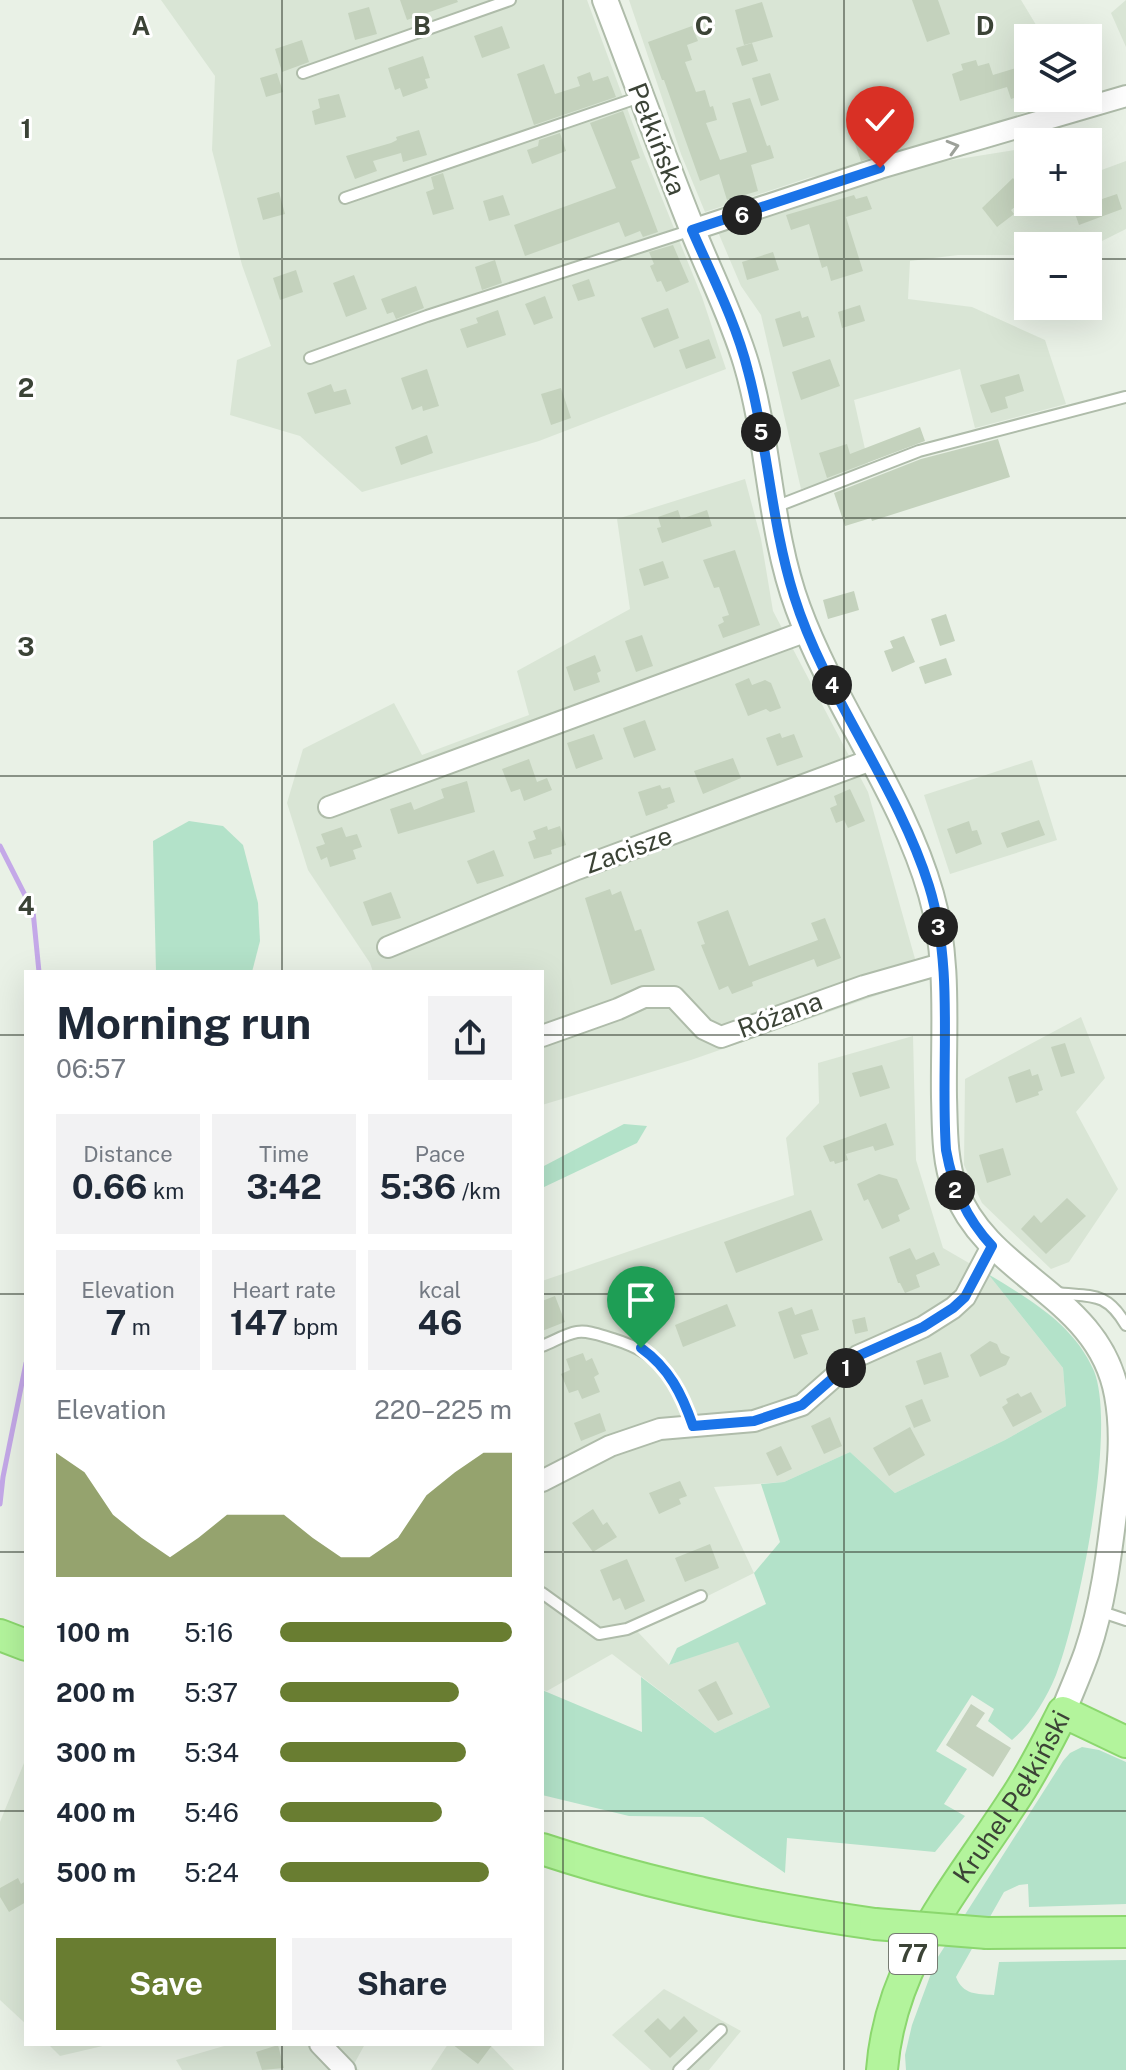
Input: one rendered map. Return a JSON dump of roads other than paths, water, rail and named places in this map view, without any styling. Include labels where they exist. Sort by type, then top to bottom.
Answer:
[{"type":"main road","points":[[0,1635],[24,1644]]},
{"type":"main road","points":[[1063,1712],[1126,1742]]},
{"type":"main road","name":"Kruhel Pełkiński","points":[[882,2070],[894,2001],[913,1955],[934,1917],[1015,1800],[1063,1712]]},
{"type":"main road","name":"77","points":[[544,1850],[688,1891],[783,1911],[875,1924],[987,1933],[1126,1932]]},
{"type":"street","name":"Pełkińska","points":[[605,0],[692,230],[729,314],[748,370],[775,507]]},
{"type":"street","points":[[692,230],[880,168],[1126,96]]},
{"type":"street","name":"Kruhel Pełkiński","points":[[775,507],[789,579],[807,631],[919,857],[929,884],[938,927],[941,964],[946,1150],[951,1177],[961,1203],[992,1246],[1050,1292],[1088,1330],[1104,1354],[1123,1410],[1120,1469],[1099,1611],[1063,1712]]},
{"type":"street","points":[[329,807],[807,631]]},
{"type":"street","name":"Zacisze","points":[[388,947],[577,869],[871,760]]},
{"type":"street","name":"Różana","points":[[544,1035],[644,997],[674,997],[704,1029],[721,1037],[864,986],[941,964]]},
{"type":"street","points":[[544,1480],[610,1446],[660,1429],[754,1421],[802,1405],[858,1356],[923,1327],[953,1308],[965,1297],[992,1246]]},
{"type":"street","points":[[322,2046],[345,2070]]},
{"type":"lane","points":[[303,73],[510,0]]},
{"type":"lane","points":[[345,198],[642,96]]},
{"type":"lane","points":[[310,358],[427,316],[692,230]]},
{"type":"lane","points":[[775,507],[919,451],[1125,397]]},
{"type":"lane","points":[[1050,1292],[1100,1298],[1115,1307],[1126,1325]]},
{"type":"lane","points":[[544,1345],[577,1332],[591,1332],[641,1348],[659,1362],[682,1395],[693,1426]]},
{"type":"lane","points":[[544,1594],[599,1634],[627,1629],[701,1596]]},
{"type":"lane","points":[[1099,1611],[1126,1620]]},
{"type":"lane","points":[[679,2070],[721,2030]]},
{"type":"waterway","points":[[0,846],[33,911],[39,970]]},
{"type":"waterway","points":[[0,1504],[24,1373]]}]
